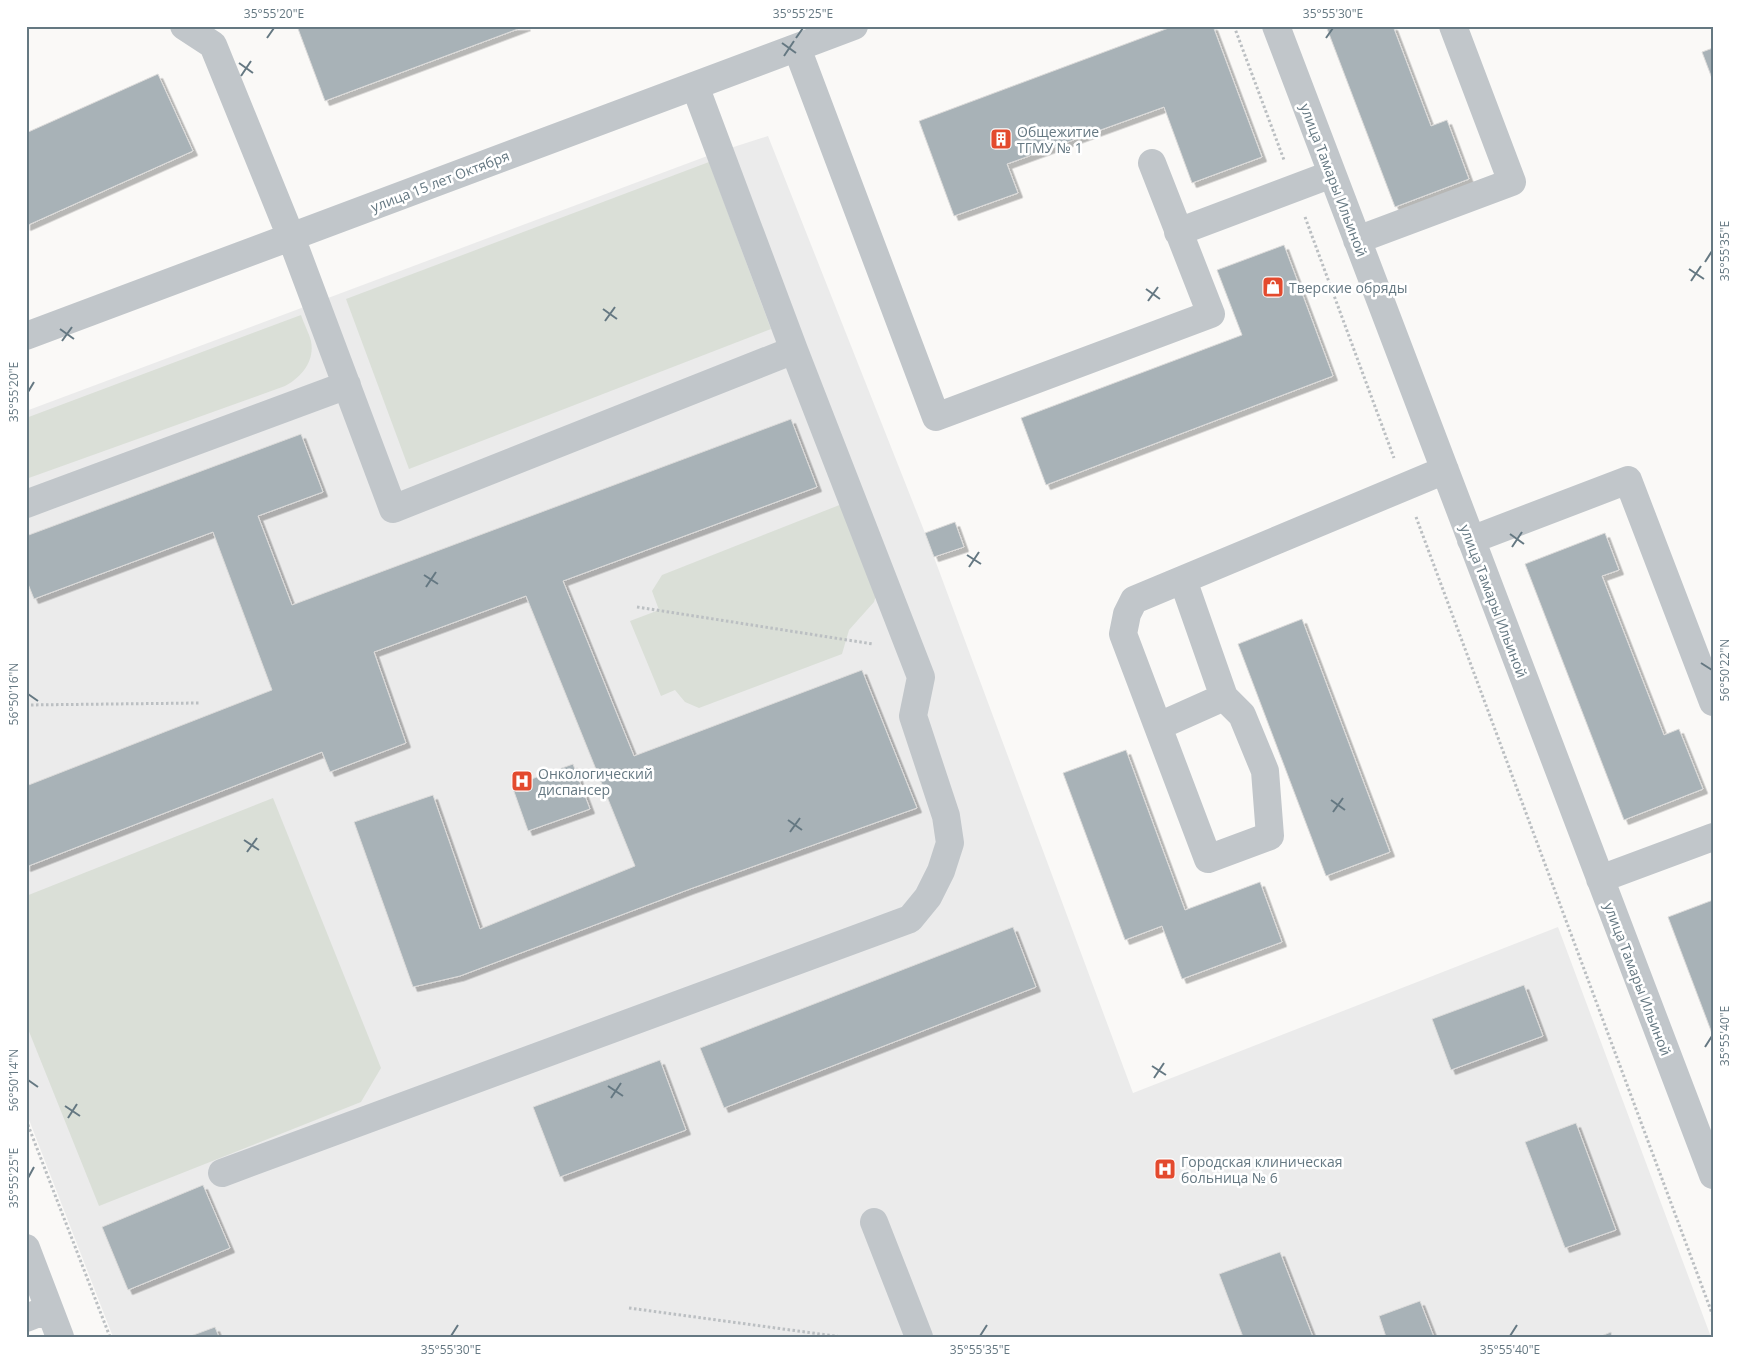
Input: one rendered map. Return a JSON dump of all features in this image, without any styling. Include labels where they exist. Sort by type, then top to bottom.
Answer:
[{"type":"street","points":[[184,26],[213,45],[290,238],[393,508],[794,350]]},
{"type":"street","name":"улица 15 лет Октября","points":[[26,336],[854,26]]},
{"type":"street","name":"улица Тамары Ильиной","points":[[1276,26],[1713,1175]]},
{"type":"street","points":[[1357,240],[1512,182],[1453,26]]},
{"type":"street","points":[[797,48],[936,417],[1211,314],[1152,162]]},
{"type":"street","points":[[222,1173],[910,919],[928,897],[941,871],[950,843],[946,816],[913,716],[921,676],[794,350],[695,86]]},
{"type":"street","points":[[1178,232],[1332,174]]},
{"type":"street","points":[[26,504],[346,385]]},
{"type":"street","points":[[1183,580],[1224,697],[1242,715],[1265,772],[1270,836],[1208,859],[1159,726],[1122,634],[1127,614],[1134,600],[1445,470]]},
{"type":"street","points":[[1471,540],[1628,480],[1708,673],[1713,702]]},
{"type":"street","points":[[1159,726],[1224,697]]},
{"type":"street","points":[[1600,879],[1713,837]]},
{"type":"street","points":[[874,1222],[918,1337]]},
{"type":"street","points":[[26,1248],[38,1313],[60,1337]]},
{"type":"path","points":[[1234,26],[1713,1316]]},
{"type":"path","points":[[637,607],[910,650]]},
{"type":"path","points":[[26,705],[200,703]]},
{"type":"path","points":[[26,1120],[110,1337]]},
{"type":"path","points":[[629,1308],[842,1337]]},
{"type":"shaded area","name":"Онкологический диспансер","points":[[768,136],[925,533],[1133,1093],[1558,927],[1711,1337],[113,1337],[26,1112],[26,411],[718,152]]},
{"type":"shaded area","points":[[709,162],[771,329],[409,469],[346,299]]},
{"type":"shaded area","points":[[301,315],[311,341],[311,356],[306,368],[285,386],[26,479],[26,418]]},
{"type":"shaded area","points":[[842,504],[877,592],[874,602],[849,630],[842,654],[699,708],[685,702],[675,690],[661,696],[630,621],[659,610],[652,591],[662,575]]},
{"type":"shaded area","points":[[273,798],[381,1068],[361,1102],[99,1206],[26,1024],[26,896]]},
{"type":"building","points":[[297,26],[526,26],[325,101]]},
{"type":"building","name":"Общежитие ТГМУ № 1","points":[[1174,26],[1213,26],[1262,157],[1192,183],[1164,107],[1007,164],[1018,193],[954,216],[919,121]]},
{"type":"building","points":[[1326,26],[1393,26],[1431,126],[1447,120],[1469,179],[1395,207]]},
{"type":"building","points":[[1713,48],[1713,81],[1702,52]]},
{"type":"building","points":[[158,74],[193,151],[26,226],[26,133]]},
{"type":"building","points":[[1284,245],[1333,376],[1046,485],[1021,418],[1242,335],[1217,270]]},
{"type":"building","points":[[791,419],[817,487],[563,581],[634,756],[862,670],[917,808],[690,889],[460,976],[413,987],[354,822],[433,795],[480,929],[635,866],[526,596],[374,652],[406,743],[330,772],[322,752],[26,867],[26,786],[272,690],[213,532],[34,599],[26,579],[26,536],[301,434],[323,492],[258,516],[292,605]]},
{"type":"building","points":[[955,522],[964,547],[934,557],[925,533]]},
{"type":"building","points":[[1605,533],[1619,570],[1602,576],[1664,735],[1679,729],[1703,789],[1624,820],[1525,564]]},
{"type":"building","points":[[1302,619],[1390,852],[1326,876],[1238,644]]},
{"type":"building","points":[[1126,750],[1185,910],[1260,882],[1282,942],[1182,979],[1162,926],[1125,940],[1063,773]]},
{"type":"building","points":[[573,764],[590,809],[528,831],[512,786]]},
{"type":"building","points":[[1713,900],[1713,1036],[1668,917]]},
{"type":"building","points":[[1013,927],[1036,987],[724,1108],[700,1048]]},
{"type":"building","points":[[1524,985],[1543,1036],[1451,1070],[1432,1019]]},
{"type":"building","points":[[660,1060],[686,1130],[560,1177],[533,1107]]},
{"type":"building","points":[[1576,1123],[1616,1230],[1565,1248],[1525,1142]]},
{"type":"building","points":[[203,1185],[230,1248],[128,1290],[102,1227]]},
{"type":"building","points":[[1280,1252],[1313,1337],[1243,1337],[1219,1274]]},
{"type":"building","points":[[1420,1301],[1434,1337],[1386,1337],[1379,1316]]},
{"type":"building","points":[[215,1327],[219,1337],[188,1337]]},
{"type":"building","points":[[1611,1332],[1612,1337],[1599,1337]]},
{"type":"place","name":"Общежитие ТГМУ № 1","points":[[1001,139]]},
{"type":"place","name":"Тверские обряды","points":[[1273,287]]},
{"type":"place","name":"Онкологический диспансер","points":[[522,781]]},
{"type":"place","name":"Городская клиническая больница № 6","points":[[1165,1169]]}]
